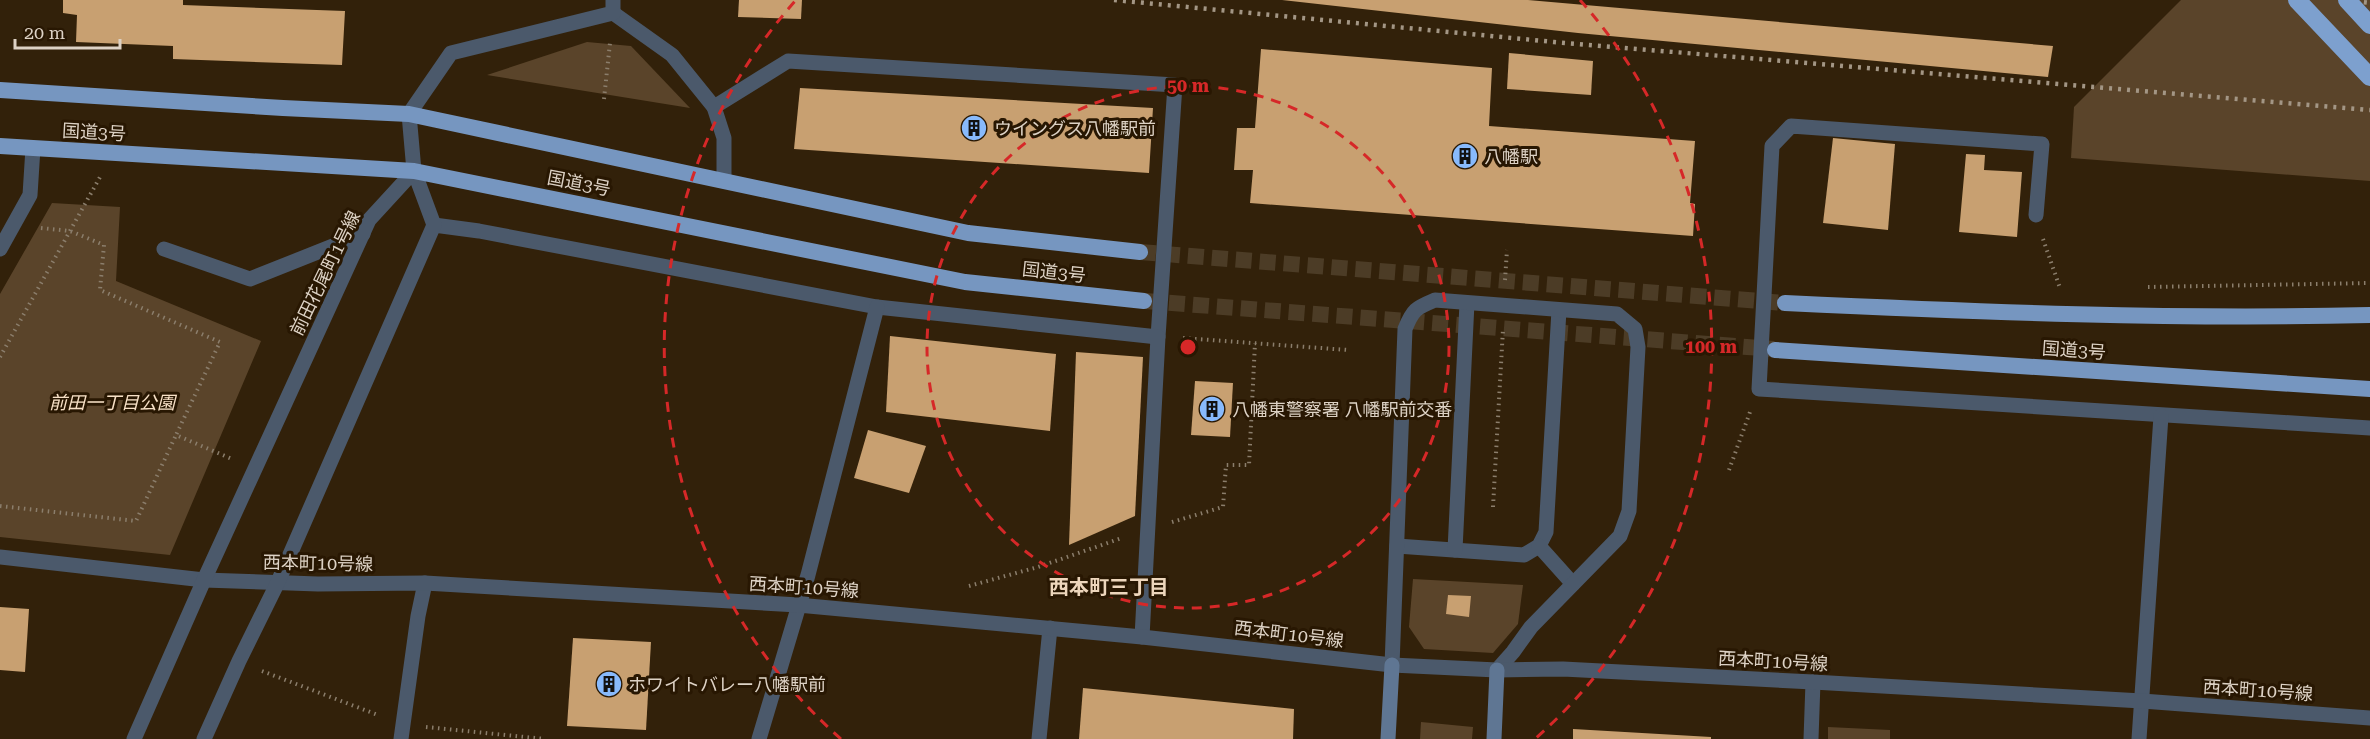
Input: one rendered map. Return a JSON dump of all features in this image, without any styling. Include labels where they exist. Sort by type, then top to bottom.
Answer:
[{"type":"highway","points":[[2297,0],[2370,77]]},
{"type":"highway","points":[[2347,0],[2370,25]]},
{"type":"highway","name":"国道3号","points":[[0,90],[409,114],[968,233],[1140,252]]},
{"type":"highway","name":"国道3号","points":[[0,146],[414,171],[965,282],[1144,301]]},
{"type":"highway","name":"国道3号","points":[[1785,303],[1948,311],[2148,315],[2370,315]]},
{"type":"highway","name":"国道3号","points":[[1775,350],[2370,389]]},
{"type":"main road","points":[[1388,739],[1392,665]]},
{"type":"main road","points":[[1494,739],[1497,670]]},
{"type":"street","points":[[204,739],[278,582],[434,225],[414,171],[409,114],[452,53],[613,6],[672,55],[714,107],[724,138],[724,182]]},
{"type":"street","points":[[714,107],[788,62],[1175,85],[1158,337],[1142,637]]},
{"type":"street","points":[[2036,215],[2042,144],[1791,126],[1772,146],[1759,389],[2370,428]]},
{"type":"street","points":[[0,249],[30,195],[33,148]]},
{"type":"street","name":"前田花尾町1号線","points":[[135,739],[204,580],[369,220],[414,171]]},
{"type":"street","points":[[434,225],[479,231],[877,307],[1158,337]]},
{"type":"street","points":[[164,249],[250,279],[363,234]]},
{"type":"street","points":[[1392,665],[1405,329],[1411,313],[1435,300],[1617,314],[1635,329],[1638,347],[1629,511],[1620,536],[1531,627],[1497,670]]},
{"type":"street","points":[[1455,550],[1467,303]]},
{"type":"street","points":[[759,739],[808,575],[877,307]]},
{"type":"street","points":[[1397,546],[1524,555],[1539,546],[1546,532],[1559,309]]},
{"type":"street","points":[[2139,739],[2161,416]]},
{"type":"street","points":[[1539,546],[1573,584]]},
{"type":"street","name":"西本町10号線","points":[[0,557],[204,580],[425,583],[798,604],[1142,637],[1392,665],[1497,670],[1563,669],[1813,682],[2142,701],[2370,718]]},
{"type":"street","points":[[402,732],[418,616],[425,583]]},
{"type":"street","points":[[1039,739],[1050,628]]},
{"type":"street","points":[[1811,739],[1813,682]]},
{"type":"path","points":[[604,99],[613,6]]},
{"type":"path","points":[[0,357],[114,153]]},
{"type":"path","points":[[2036,215],[2060,288],[2072,288]]},
{"type":"path","points":[[0,506],[136,521],[220,342],[100,290],[104,245],[70,231],[13,226]]},
{"type":"path","points":[[1493,507],[1507,250]]},
{"type":"path","points":[[2143,287],[2370,283]]},
{"type":"path","points":[[1158,337],[1348,350]]},
{"type":"path","points":[[1729,470],[1759,389]]},
{"type":"path","points":[[176,435],[255,468]]},
{"type":"path","points":[[239,661],[402,732],[545,739]]},
{"type":"green space","points":[[2181,0],[2370,0],[2370,181],[2071,158],[2074,107]]},
{"type":"green space","points":[[587,42],[631,46],[690,108],[487,75]]},
{"type":"green space","name":"前田一丁目公園","points":[[52,203],[120,207],[116,281],[261,341],[170,555],[0,537],[0,294]]},
{"type":"green space","points":[[1413,579],[1523,585],[1518,624],[1493,653],[1424,649],[1409,627]]},
{"type":"green space","points":[[1421,722],[1473,727],[1472,739],[1420,739]]},
{"type":"green space","points":[[1828,727],[1890,730],[1890,739],[1828,739]]},
{"type":"building","points":[[63,0],[183,0],[183,5],[345,11],[342,65],[173,59],[173,46],[76,42],[77,15],[63,13]]},
{"type":"building","points":[[739,0],[802,0],[801,19],[738,17]]},
{"type":"building","points":[[1282,0],[1528,0],[2053,46],[2048,77],[1578,33]]},
{"type":"building","name":"八幡駅","points":[[1261,49],[1492,68],[1489,126],[1695,141],[1690,203],[1695,204],[1693,236],[1250,203],[1253,170],[1234,170],[1237,128],[1255,128]]},
{"type":"building","points":[[1509,53],[1593,61],[1591,95],[1507,89]]},
{"type":"building","name":"ウイングス八幡駅前","points":[[800,88],[1153,108],[1149,173],[794,149]]},
{"type":"building","points":[[1833,138],[1895,144],[1888,230],[1823,223]]},
{"type":"building","points":[[1966,154],[1985,155],[1984,170],[2022,172],[2017,237],[1959,232]]},
{"type":"building","points":[[890,336],[1056,354],[1050,431],[886,412]]},
{"type":"building","points":[[1076,352],[1143,357],[1135,516],[1069,545]]},
{"type":"building","name":"八幡東警察署 八幡駅前交番","points":[[1195,381],[1233,383],[1230,437],[1191,435]]},
{"type":"building","points":[[868,430],[926,446],[909,493],[854,478]]},
{"type":"building","points":[[1448,595],[1471,596],[1469,617],[1446,614]]},
{"type":"building","points":[[0,607],[29,609],[25,672],[0,670]]},
{"type":"building","name":"ホワイトバレー八幡駅前","points":[[573,638],[651,642],[646,730],[567,726]]},
{"type":"building","points":[[1083,688],[1294,709],[1293,739],[1079,739]]},
{"type":"building","points":[[1573,729],[1711,737],[1711,739],[1573,739]]},
{"type":"tunnel","points":[[1140,252],[1785,303]]},
{"type":"tunnel","points":[[1145,301],[1774,349]]},
{"type":"railway","points":[[1114,0],[1554,42],[2370,110]]},
{"type":"railway","points":[[2346,0],[2370,3]]},
{"type":"place","name":"ウイングス八幡駅前","points":[[974,128]]},
{"type":"place","name":"八幡駅","points":[[1465,156]]},
{"type":"place","name":"八幡東警察署 八幡駅前交番","points":[[1212,409]]},
{"type":"place","name":"ホワイトバレー八幡駅前","points":[[609,684]]},
{"type":"district","name":"西本町三丁目","points":[[1109,587]]}]
